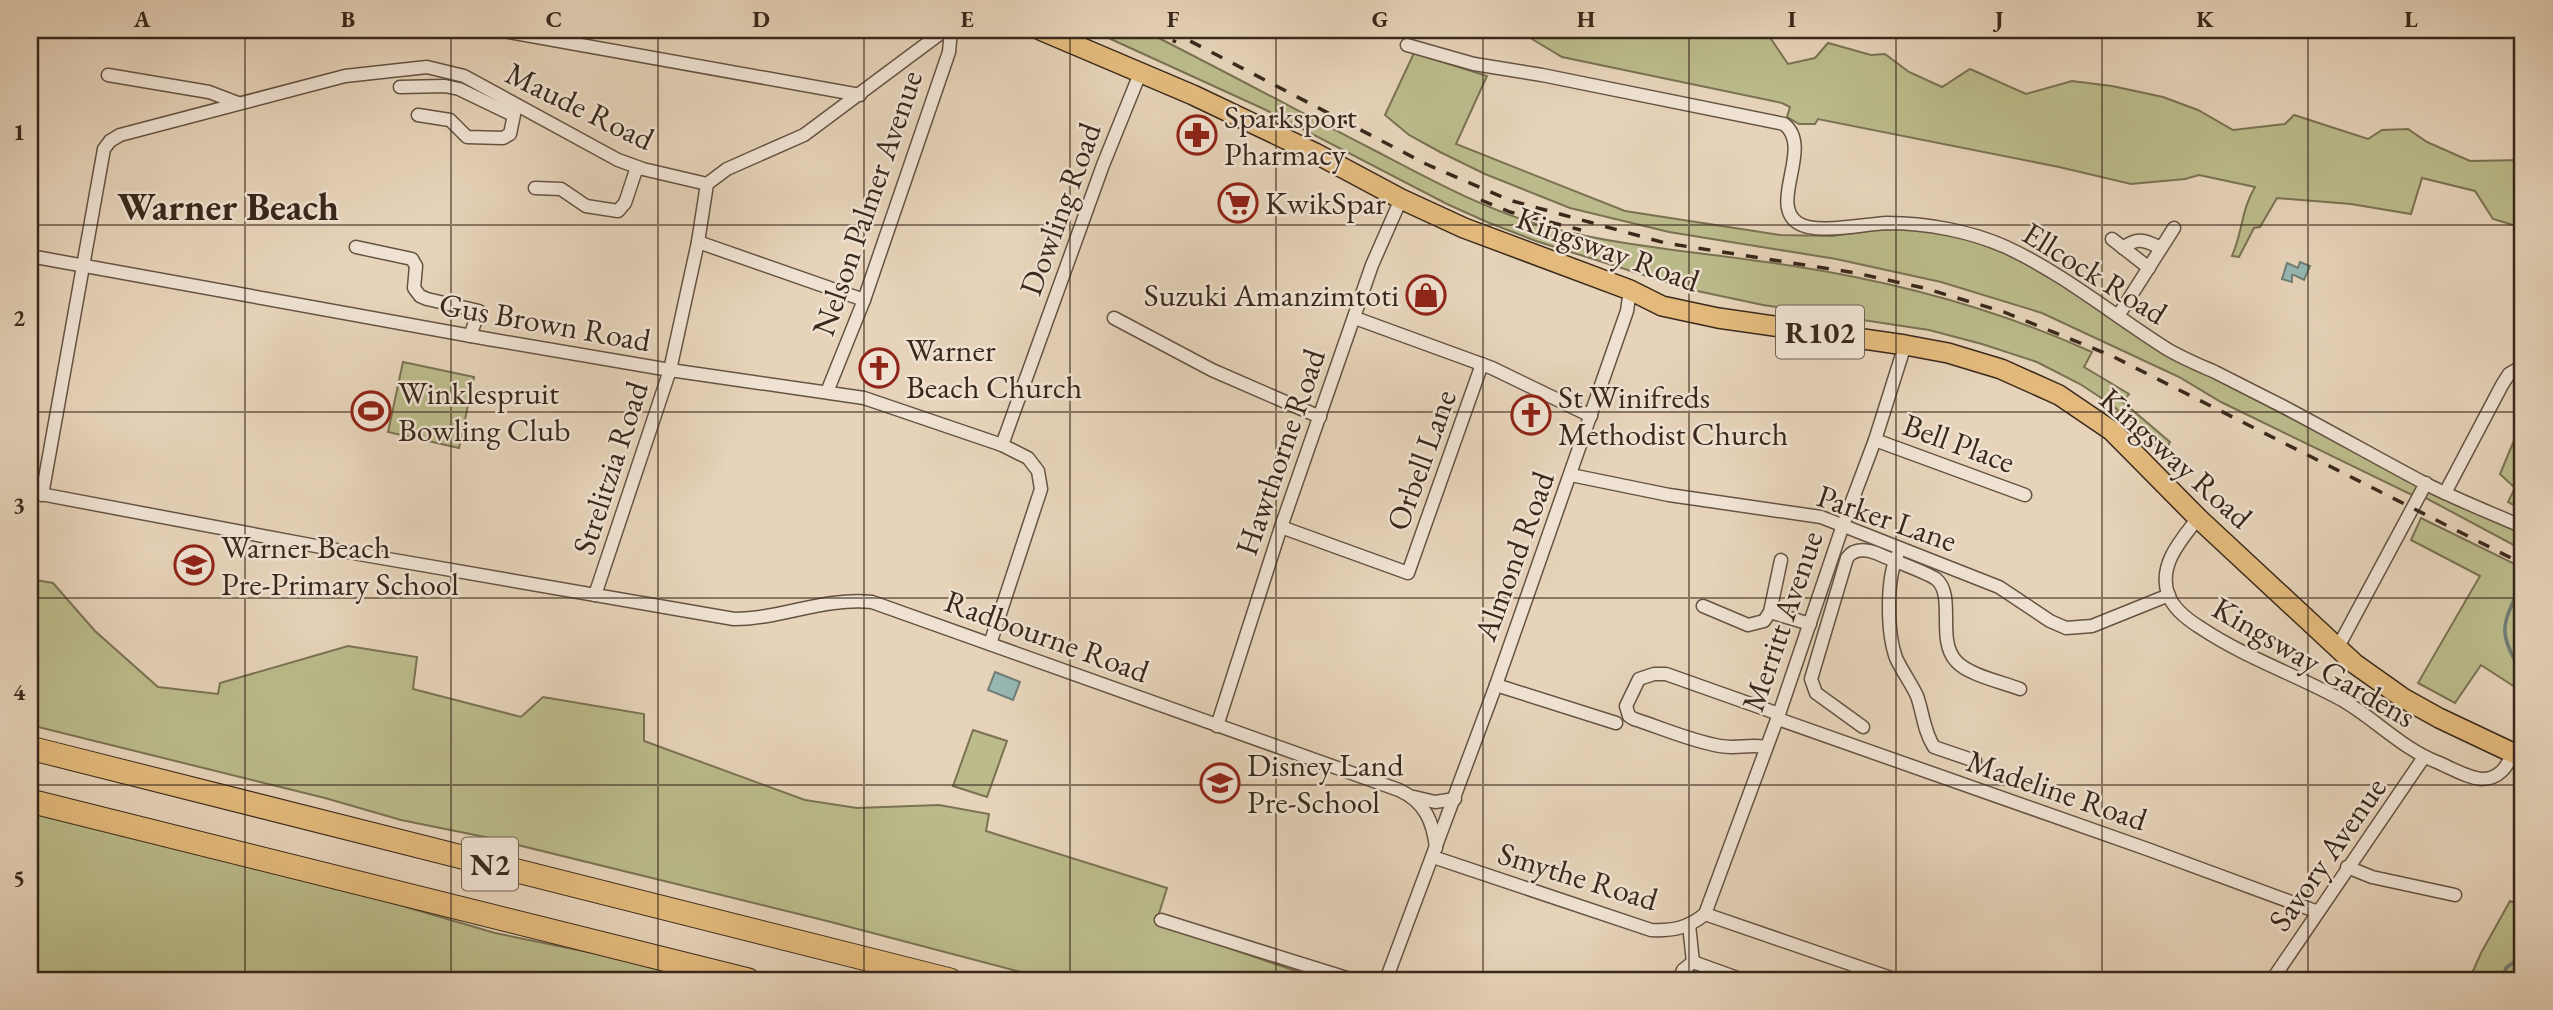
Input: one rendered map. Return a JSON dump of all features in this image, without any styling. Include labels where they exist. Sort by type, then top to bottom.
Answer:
[{"type":"highway","name":"N2","points":[[30,748],[950,980]]},
{"type":"highway","name":"N2","points":[[30,801],[748,980]]},
{"type":"main road","name":"Kingsway Road","points":[[1040,30],[1141,71],[1315,153],[1401,199],[1464,228],[1630,289],[1662,306],[1718,318],[1948,353],[2001,369],[2059,395],[2112,431],[2198,518],[2337,649],[2403,698],[2462,730],[2518,754]]},
{"type":"street","points":[[499,30],[860,95]]},
{"type":"street","points":[[707,184],[727,169],[804,135],[945,30]]},
{"type":"street","name":"Nelson Palmer Avenue","points":[[827,392],[864,300],[949,52],[951,30]]},
{"type":"street","name":"Ellcock Road","points":[[1407,45],[1488,67],[1542,75],[1784,124],[1791,131],[1795,146],[1788,200],[1790,215],[1804,226],[1820,228],[1887,223],[1921,225],[2006,247],[2052,271],[2170,350],[2445,493],[2523,527]]},
{"type":"street","name":"Maude Road","points":[[83,267],[104,149],[110,141],[120,135],[345,76],[427,67],[464,76],[515,110],[637,167],[707,184]]},
{"type":"street","name":"Dowling Road","points":[[1002,445],[1103,164],[1141,71]]},
{"type":"street","points":[[108,75],[209,92],[238,103]]},
{"type":"street","points":[[400,86],[445,86],[515,110],[510,134],[503,138],[467,137],[450,120],[418,115]]},
{"type":"street","points":[[535,188],[561,189],[586,206],[618,211],[625,203],[637,167]]},
{"type":"street","name":"Strelitzia Road","points":[[595,595],[670,370],[698,242],[707,184]]},
{"type":"street","name":"Hawthorne Road","points":[[1217,726],[1281,527],[1382,240],[1401,199]]},
{"type":"street","points":[[2118,316],[2174,228]]},
{"type":"street","points":[[2112,239],[2149,268]]},
{"type":"street","points":[[2123,248],[2131,242],[2144,240],[2161,248]]},
{"type":"street","points":[[698,242],[864,300]]},
{"type":"street","points":[[356,247],[412,259],[416,266],[414,288],[420,296],[478,311],[470,336]]},
{"type":"street","name":"Gus Brown Road","points":[[30,256],[470,336],[670,370],[864,398],[1002,445],[1028,457],[1038,471],[1041,481],[1039,501],[990,644]]},
{"type":"street","points":[[36,494],[83,267]]},
{"type":"street","name":"Almond Road","points":[[1386,980],[1455,799],[1571,475],[1627,311],[1630,289]]},
{"type":"street","points":[[1115,318],[1212,370],[1320,417]]},
{"type":"street","points":[[1354,318],[1482,364],[1591,416]]},
{"type":"street","name":"Merritt Avenue","points":[[1705,914],[1765,747],[1779,717],[1905,345]]},
{"type":"street","name":"Orbell Lane","points":[[1281,527],[1408,573],[1482,364]]},
{"type":"street","points":[[2445,493],[2502,385],[2509,374],[2523,366]]},
{"type":"street","name":"Bell Place","points":[[1875,440],[2025,495]]},
{"type":"street","name":"Parker Lane","points":[[1571,475],[1670,495],[1821,517],[1999,587],[2050,621],[2066,628],[2092,626],[2169,595]]},
{"type":"street","points":[[2337,649],[2426,483]]},
{"type":"street","name":"Radbourne Road","points":[[36,494],[734,620],[758,619],[835,602],[872,602],[1411,795]]},
{"type":"street","name":"Kingsway Gardens","points":[[2198,518],[2171,555],[2166,581],[2169,595],[2190,621],[2225,644],[2342,700],[2424,757],[2482,779],[2500,774],[2518,754]]},
{"type":"street","points":[[1901,548],[1895,562],[1889,603],[1893,648],[1916,694],[1926,733],[1934,747],[1975,761]]},
{"type":"street","points":[[1863,727],[1816,693],[1811,679],[1851,553],[1865,550],[1935,579],[1944,599],[1948,649],[1954,659],[1970,671],[2020,689]]},
{"type":"street","points":[[1703,606],[1748,625],[1763,621],[1770,612],[1781,560]]},
{"type":"street","points":[[1770,612],[1810,624]]},
{"type":"street","name":"Madeline Road","points":[[1765,747],[1731,748],[1711,744],[1634,719],[1629,716],[1626,706],[1639,680],[1654,674],[1674,677],[2318,912]]},
{"type":"street","points":[[1496,685],[1616,723]]},
{"type":"street","name":"Savory Avenue","points":[[2272,980],[2424,757]]},
{"type":"street","points":[[1411,795],[1434,802],[1455,799]]},
{"type":"street","points":[[1411,795],[1429,815],[1435,853]]},
{"type":"street","name":"Smythe Road","points":[[1435,853],[1651,930],[1666,931],[1689,926],[1705,914]]},
{"type":"street","points":[[2347,867],[2372,877],[2455,895]]},
{"type":"street","points":[[1705,914],[1897,980]]},
{"type":"street","points":[[1161,919],[1353,980]]},
{"type":"street","points":[[1689,926],[1693,962]]},
{"type":"street","points":[[1693,962],[1740,979]]},
{"type":"street","points":[[1679,980],[1683,970],[1693,962]]},
{"type":"green space","points":[[1091,30],[1143,30],[1434,181],[1524,220],[1608,240],[1793,266],[1870,280],[1983,310],[2056,337],[2092,352],[2084,367],[2129,394],[2123,402],[2170,442],[2169,455],[2166,457],[2112,405],[2080,384],[2037,362],[1929,330],[1763,305],[1688,289],[1536,241],[1447,204],[1266,110]]},
{"type":"green space","points":[[1517,30],[1652,30],[1656,33],[1660,30],[1765,30],[1788,64],[1815,58],[1828,43],[1871,55],[1885,54],[1909,72],[1942,87],[1970,69],[2026,94],[2072,81],[2163,97],[2198,110],[2233,130],[2285,124],[2294,115],[2368,139],[2382,130],[2408,129],[2427,142],[2470,161],[2523,160],[2523,228],[2493,219],[2475,191],[2422,178],[2411,214],[2351,204],[2277,198],[2260,227],[2254,228],[2239,257],[2232,256],[2247,204],[2255,187],[2199,175],[2185,179],[2131,184],[1818,119],[1815,124],[1799,124],[1787,117],[1790,107],[1782,103],[1562,57]]},
{"type":"green space","points":[[1414,53],[1487,76],[1456,144],[1625,211],[1780,235],[1832,236],[1915,228],[1965,238],[2007,254],[2076,289],[2231,387],[2419,485],[2412,495],[2221,402],[2179,377],[2042,313],[1941,282],[1836,259],[1669,232],[1570,208],[1485,174],[1409,135],[1385,115]]},
{"type":"green space","points":[[403,362],[474,377],[459,448],[388,432]]},
{"type":"green space","points":[[2523,419],[2523,510],[2508,502],[2515,488],[2500,474]]},
{"type":"green space","points":[[2429,489],[2523,530],[2523,550],[2424,497]]},
{"type":"green space","points":[[2421,518],[2523,568],[2523,738],[2518,736],[2521,691],[2481,665],[2455,703],[2418,683],[2480,576],[2411,540]]},
{"type":"green space","points":[[30,579],[53,583],[95,631],[158,687],[218,694],[220,683],[348,646],[417,657],[413,689],[521,717],[543,697],[644,714],[644,741],[805,800],[857,808],[939,805],[989,814],[986,831],[1167,888],[1156,923],[1322,980],[1051,980],[827,921],[485,837],[401,820],[325,798],[30,725]]},
{"type":"green space","points":[[973,730],[1007,741],[987,797],[953,786]]},
{"type":"green space","points":[[30,812],[379,899],[495,933],[627,960],[707,980],[30,980]]},
{"type":"green space","points":[[2510,901],[2523,906],[2523,980],[2469,980],[2481,953]]},
{"type":"water","points":[[2300,262],[2310,266],[2304,280],[2294,275],[2292,282],[2282,279],[2287,263],[2298,268]]},
{"type":"water","points":[[995,672],[1020,682],[1013,700],[988,690]]},
{"type":"waterway","points":[[2523,579],[2505,627],[2508,646],[2523,675]]},
{"type":"waterway","points":[[2502,980],[2506,968],[2523,955]]},
{"type":"railway","points":[[1151,30],[1176,42]]},
{"type":"railway","points":[[1169,30],[1426,164],[1509,200],[1665,243],[1856,273],[1924,288],[2004,312],[2112,356],[2523,564]]},
{"type":"railway","points":[[1481,200],[1510,212],[1581,230]]},
{"type":"place","name":"Sparksport Pharmacy","points":[[1197,135]]},
{"type":"place","name":"KwikSpar","points":[[1238,203]]},
{"type":"place","name":"Suzuki Amanzimtoti","points":[[1426,295]]},
{"type":"place","name":"Warner Beach Church","points":[[879,368]]},
{"type":"place","name":"Winklespruit Bowling Club","points":[[371,411]]},
{"type":"place","name":"St Winifreds Methodist Church","points":[[1531,415]]},
{"type":"place","name":"Warner Beach Pre-Primary School","points":[[194,565]]},
{"type":"place","name":"Disney Land Pre-School","points":[[1220,783]]},
{"type":"district","name":"Warner Beach","points":[[228,206]]}]
